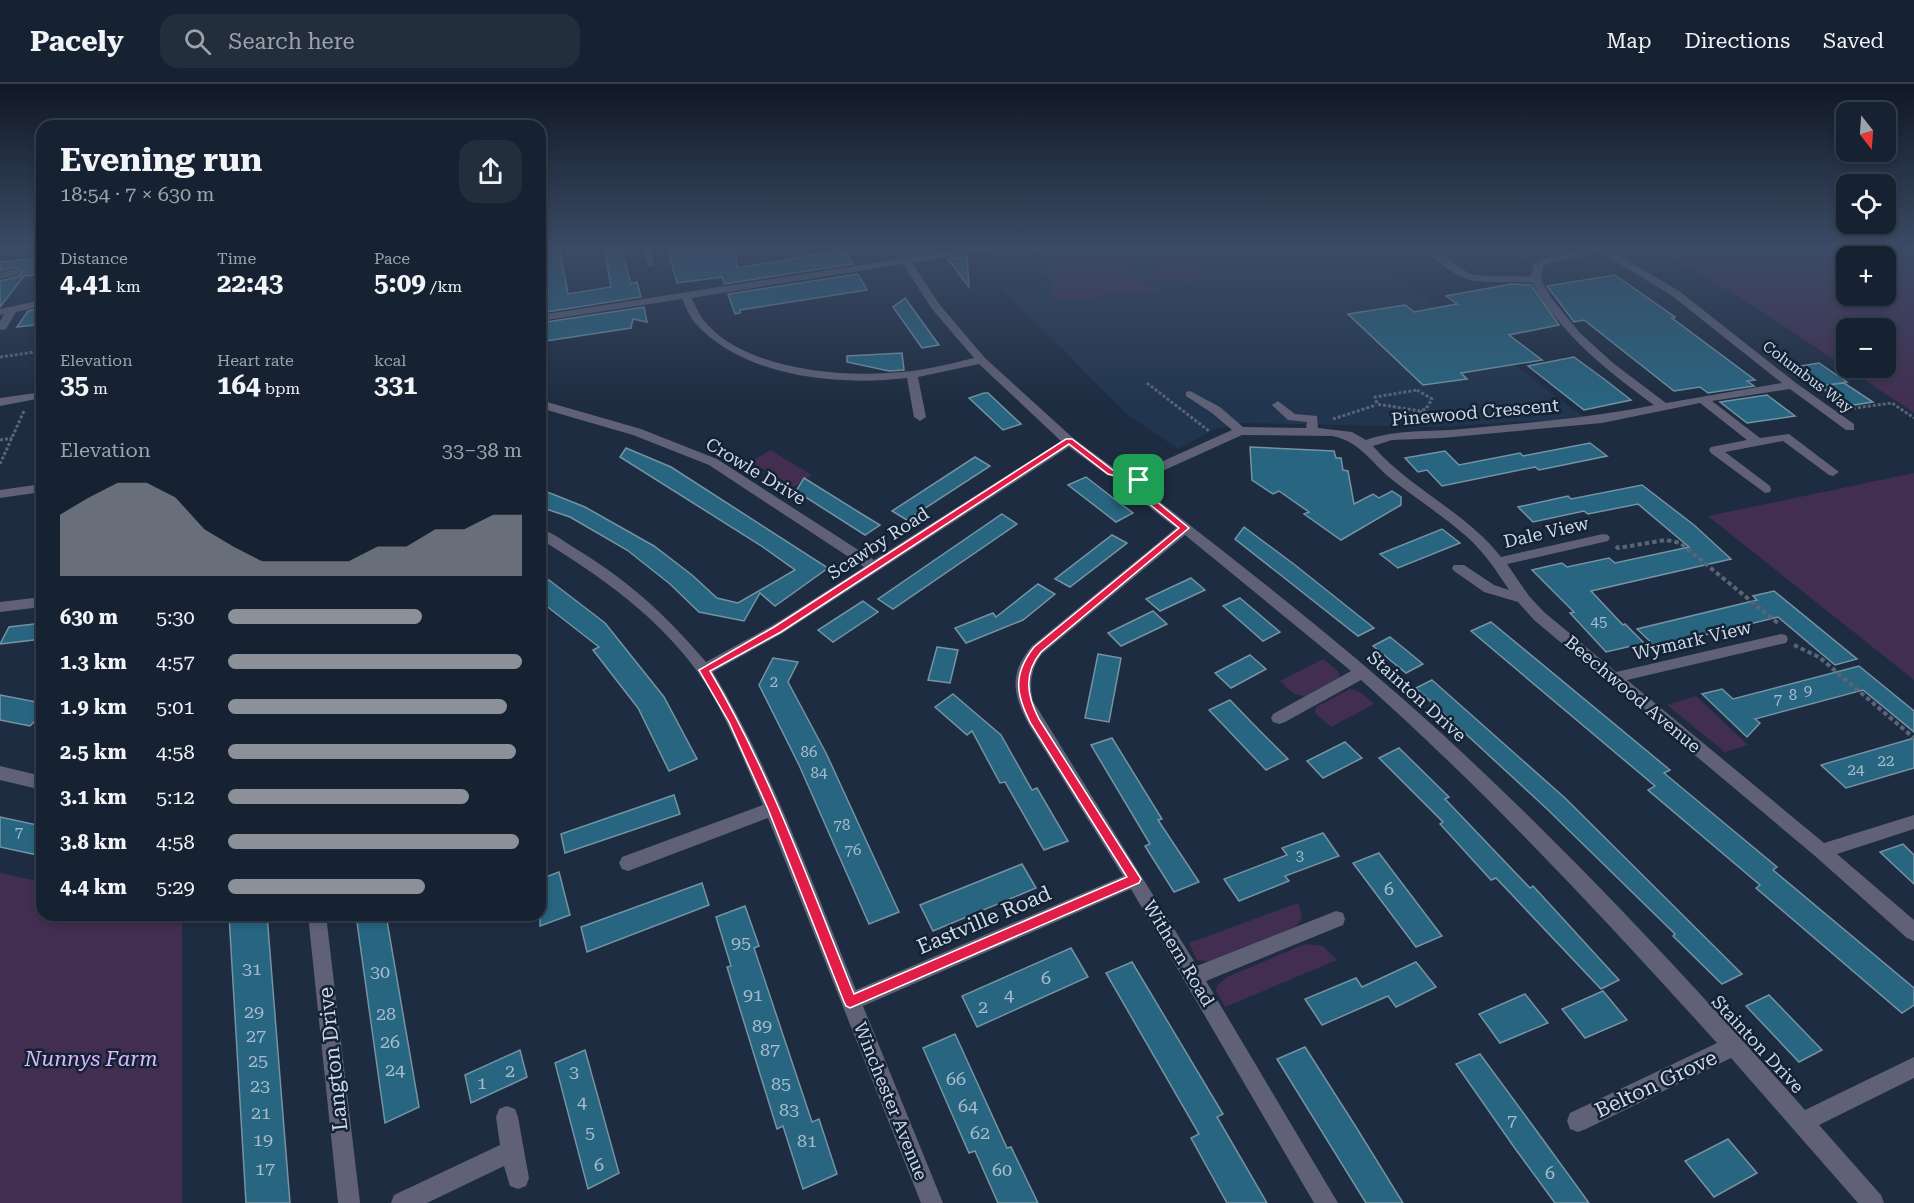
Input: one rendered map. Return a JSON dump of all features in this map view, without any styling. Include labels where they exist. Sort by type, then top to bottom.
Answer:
[{"type":"street","points":[[546,317],[664,299]]},
{"type":"street","points":[[686,299],[701,326],[724,344],[740,353],[819,374],[850,377],[912,375],[981,360]]},
{"type":"street","points":[[931,299],[981,360],[1069,441],[1111,472],[1139,480],[1154,470],[1240,431],[1332,432],[1348,435],[1365,445]]},
{"type":"street","points":[[1547,299],[1557,316],[1582,343],[1664,407]]},
{"type":"street","name":"Columbus Way","points":[[1684,299],[1792,386],[1850,427]]},
{"type":"street","points":[[0,312],[36,304]]},
{"type":"street","points":[[2,327],[12,310]]},
{"type":"street","points":[[912,375],[920,417]]},
{"type":"street","name":"Pinewood Crescent","points":[[1365,445],[1390,436],[1442,434],[1602,419],[1702,399],[1792,386]]},
{"type":"street","points":[[1190,394],[1216,410],[1240,431]]},
{"type":"street","points":[[2,405],[36,396]]},
{"type":"street","points":[[1702,399],[1757,442]]},
{"type":"street","points":[[1278,405],[1292,417],[1313,419],[1311,432]]},
{"type":"street","name":"Crowle Drive","points":[[546,406],[637,432],[713,462],[875,567]]},
{"type":"street","points":[[1765,489],[1715,450],[1785,437],[1833,472]]},
{"type":"street","name":"Scawby Road","points":[[704,670],[778,629],[1069,441]]},
{"type":"street","name":"Beechwood Avenue","points":[[1365,445],[1386,469],[1469,532],[1497,562],[1522,598],[1539,616],[1821,851],[1914,932]]},
{"type":"street","name":"Stainton Drive","points":[[1139,480],[1137,485],[1140,492],[1362,672],[1436,738],[1526,825],[1734,1046],[1874,1203]]},
{"type":"street","points":[[0,494],[36,489]]},
{"type":"street","name":"Withern Road","points":[[1185,528],[1037,650],[1028,661],[1022,687],[1025,701],[1035,721],[1135,879],[1327,1203]]},
{"type":"street","name":"Winchester Avenue","points":[[546,536],[622,586],[665,624],[704,670],[734,721],[773,809],[933,1203]]},
{"type":"street","name":"Dale View","points":[[1497,562],[1603,538]]},
{"type":"street","points":[[1459,568],[1489,589],[1522,598]]},
{"type":"street","points":[[0,607],[36,603]]},
{"type":"street","name":"Wymark View","points":[[1613,678],[1781,639]]},
{"type":"street","points":[[1279,718],[1362,672]]},
{"type":"street","points":[[0,773],[36,782]]},
{"type":"street","points":[[628,863],[773,809]]},
{"type":"street","points":[[1821,851],[1914,822]]},
{"type":"street","name":"Eastville Road","points":[[850,1002],[1135,879]]},
{"type":"street","points":[[1193,977],[1336,919]]},
{"type":"street","name":"Langton Drive","points":[[318,921],[349,1203]]},
{"type":"street","name":"Belton Grove","points":[[1578,1121],[1734,1046]]},
{"type":"street","points":[[1803,1122],[1914,1067]]},
{"type":"street","points":[[507,1118],[518,1178]]},
{"type":"street","points":[[402,1203],[512,1151]]},
{"type":"path","points":[[0,357],[36,352]]},
{"type":"path","points":[[1147,383],[1219,439]]},
{"type":"path","points":[[1332,432],[1333,418],[1377,405],[1420,411],[1426,409],[1432,399],[1417,390],[1375,397],[1377,405]]},
{"type":"path","points":[[0,464],[36,396]]},
{"type":"path","points":[[1829,412],[1892,403],[1914,418]]},
{"type":"path","points":[[1420,411],[1442,434]]},
{"type":"path","points":[[0,440],[12,438]]},
{"type":"path","points":[[1603,538],[1618,548],[1666,540],[1680,543],[1783,628],[1781,639],[1819,657],[1914,738]]},
{"type":"shaded area","points":[[1012,299],[1427,299],[1585,418],[1437,427],[1242,423],[1215,429],[1178,449],[1128,415]]},
{"type":"green space","points":[[1059,299],[1084,299],[1080,300]]},
{"type":"green space","points":[[1742,299],[1836,299],[1836,306],[1896,306],[1896,299],[1914,299],[1914,413],[1862,378],[1896,378],[1896,318],[1836,318],[1836,361]]},
{"type":"green space","points":[[770,450],[812,475],[794,487],[751,462]]},
{"type":"green space","points":[[1914,473],[1914,680],[1708,516]]},
{"type":"green space","points":[[1323,659],[1338,671],[1340,677],[1305,696],[1294,694],[1280,681]]},
{"type":"green space","points":[[1350,689],[1360,692],[1374,704],[1331,727],[1315,713],[1316,707]]},
{"type":"green space","points":[[1696,696],[1748,745],[1725,752],[1667,705]]},
{"type":"green space","name":"Nunnys Farm","points":[[0,873],[36,881],[36,921],[182,921],[182,1203],[0,1203]]},
{"type":"green space","points":[[1298,903],[1302,918],[1296,926],[1212,962],[1197,960],[1189,943]]},
{"type":"green space","points":[[1305,944],[1323,946],[1337,960],[1225,1007],[1216,991],[1217,986],[1227,977]]},
{"type":"building","points":[[0,299],[6,299],[0,307]]},
{"type":"building","points":[[546,299],[627,299],[546,312]]},
{"type":"building","points":[[730,299],[808,299],[740,310],[740,313],[735,314]]},
{"type":"building","points":[[906,299],[939,345],[922,348],[893,307]]},
{"type":"building","points":[[1450,299],[1541,299],[1559,325],[1509,335],[1542,360],[1461,373],[1467,379],[1423,385],[1348,314],[1405,305],[1414,312],[1457,304]]},
{"type":"building","points":[[1557,299],[1650,299],[1755,380],[1747,381],[1754,386],[1708,393],[1700,387],[1674,391],[1584,320],[1574,322]]},
{"type":"building","points":[[644,307],[647,322],[633,319],[631,328],[546,341],[546,322]]},
{"type":"building","points":[[36,309],[36,325],[17,327],[28,311]]},
{"type":"building","points":[[902,353],[904,370],[889,371],[847,362],[847,356]]},
{"type":"building","points":[[1574,357],[1631,400],[1584,410],[1528,366]]},
{"type":"building","points":[[1819,363],[1836,375],[1836,378],[1847,382],[1823,386],[1795,367]]},
{"type":"building","points":[[1844,383],[1873,402],[1848,406],[1819,386]]},
{"type":"building","points":[[988,393],[1021,424],[1003,430],[969,398]]},
{"type":"building","points":[[1767,395],[1795,416],[1747,423],[1720,402]]},
{"type":"building","points":[[1590,443],[1607,456],[1539,470],[1535,467],[1442,486],[1427,470],[1418,472],[1405,458],[1445,451],[1459,465]]},
{"type":"building","points":[[1250,447],[1334,451],[1336,458],[1341,458],[1343,470],[1348,471],[1354,504],[1373,494],[1379,498],[1392,491],[1401,497],[1401,505],[1341,540],[1304,514],[1309,512],[1279,491],[1273,494],[1252,480]]},
{"type":"building","points":[[626,448],[671,467],[828,568],[775,606],[760,593],[744,621],[699,612],[670,584],[627,550],[570,517],[546,509],[546,491],[585,507],[654,546],[692,575],[717,598],[738,603],[795,570],[760,545],[620,457]]},
{"type":"building","points":[[975,457],[990,466],[907,520],[892,511]]},
{"type":"building","points":[[1086,477],[1133,513],[1116,522],[1068,485]]},
{"type":"building","points":[[804,478],[880,525],[865,535],[796,491]]},
{"type":"building","points":[[1642,485],[1694,525],[1731,559],[1591,591],[1623,625],[1625,624],[1644,643],[1606,652],[1570,613],[1574,612],[1532,570],[1562,563],[1567,567],[1609,558],[1615,563],[1689,547],[1638,504],[1588,514],[1584,511],[1533,522],[1518,507],[1568,496],[1571,499]]},
{"type":"building","points":[[1002,514],[1017,524],[893,609],[878,599]]},
{"type":"building","points":[[1244,527],[1374,628],[1358,636],[1235,539]]},
{"type":"building","points":[[1442,529],[1460,543],[1398,568],[1380,554]]},
{"type":"building","points":[[1112,535],[1127,543],[1070,587],[1055,579]]},
{"type":"building","points":[[1191,578],[1205,590],[1160,611],[1146,599]]},
{"type":"building","points":[[549,580],[605,623],[664,697],[697,759],[669,771],[638,708],[593,650],[599,647],[546,606],[546,582]]},
{"type":"building","points":[[1038,584],[1055,594],[1023,620],[966,643],[955,628],[993,613],[996,617]]},
{"type":"building","points":[[1774,591],[1857,659],[1835,665],[1778,617],[1656,647],[1637,629],[1757,600],[1753,596]]},
{"type":"building","points":[[1240,598],[1280,632],[1263,641],[1223,606]]},
{"type":"building","points":[[863,601],[878,612],[833,642],[818,630]]},
{"type":"building","points":[[1153,611],[1167,624],[1121,646],[1108,633]]},
{"type":"building","points":[[1491,622],[1670,770],[1664,773],[1777,867],[1773,870],[1914,988],[1914,1005],[1902,1013],[1756,888],[1760,885],[1648,790],[1655,786],[1471,631]]},
{"type":"building","points":[[36,624],[36,640],[0,644],[9,627]]},
{"type":"building","points":[[1390,637],[1423,664],[1406,673],[1373,646]]},
{"type":"building","points":[[937,647],[958,650],[950,683],[928,680]]},
{"type":"building","points":[[1098,654],[1121,658],[1109,722],[1085,718]]},
{"type":"building","points":[[1250,655],[1266,669],[1231,688],[1215,673]]},
{"type":"building","points":[[773,658],[798,662],[788,682],[826,753],[899,912],[869,924],[799,765],[759,685]]},
{"type":"building","points":[[1859,666],[1914,711],[1914,732],[1863,690],[1755,719],[1760,723],[1747,737],[1702,694],[1722,689],[1733,699]]},
{"type":"building","points":[[1432,680],[1565,798],[1742,974],[1722,984],[1673,936],[1675,934],[1546,808],[1416,688]]},
{"type":"building","points":[[953,694],[1001,735],[1032,790],[1037,788],[1068,841],[1044,850],[1005,782],[1000,783],[972,731],[967,735],[935,707]]},
{"type":"building","points":[[0,695],[36,702],[36,720],[30,726],[0,720]]},
{"type":"building","points":[[1230,700],[1288,759],[1266,770],[1209,710]]},
{"type":"building","points":[[1112,738],[1162,819],[1158,820],[1199,882],[1174,892],[1145,846],[1150,844],[1091,745]]},
{"type":"building","points":[[1914,738],[1914,768],[1846,788],[1821,765]]},
{"type":"building","points":[[1345,742],[1362,758],[1323,778],[1307,761]]},
{"type":"building","points":[[1399,748],[1449,797],[1445,799],[1530,888],[1533,886],[1619,980],[1601,989],[1496,878],[1491,880],[1440,824],[1443,822],[1379,758]]},
{"type":"building","points":[[674,795],[680,814],[565,853],[561,834]]},
{"type":"building","points":[[0,817],[36,825],[36,855],[0,847]]},
{"type":"building","points":[[1323,833],[1339,856],[1285,876],[1289,881],[1239,901],[1224,879],[1287,855],[1282,848]]},
{"type":"building","points":[[1903,844],[1914,855],[1914,884],[1880,852]]},
{"type":"building","points":[[1379,853],[1442,936],[1416,947],[1353,863]]},
{"type":"building","points":[[1022,864],[1036,888],[933,931],[920,905]]},
{"type":"building","points":[[559,872],[570,915],[540,926],[540,921],[546,921],[546,877]]},
{"type":"building","points":[[702,883],[709,905],[587,952],[581,927]]},
{"type":"building","points":[[745,906],[759,946],[754,948],[812,1122],[819,1119],[837,1174],[803,1189],[783,1126],[777,1129],[727,967],[731,966],[716,917]]},
{"type":"building","points":[[229,921],[267,921],[290,1203],[246,1203]]},
{"type":"building","points":[[357,921],[387,921],[419,1107],[385,1123]]},
{"type":"building","points":[[1071,948],[1088,977],[977,1027],[962,996]]},
{"type":"building","points":[[1132,962],[1223,1114],[1217,1117],[1267,1203],[1227,1203],[1191,1138],[1199,1134],[1106,973]]},
{"type":"building","points":[[1416,962],[1436,987],[1396,1007],[1388,996],[1322,1025],[1305,999],[1356,978],[1362,987]]},
{"type":"building","points":[[1603,991],[1627,1020],[1585,1038],[1562,1009]]},
{"type":"building","points":[[1525,994],[1548,1023],[1500,1043],[1479,1014]]},
{"type":"building","points":[[1769,995],[1822,1050],[1799,1062],[1746,1006]]},
{"type":"building","points":[[955,1034],[1007,1148],[1011,1147],[1038,1203],[998,1203],[975,1151],[969,1153],[923,1048]]},
{"type":"building","points":[[1305,1047],[1403,1203],[1366,1203],[1277,1059]]},
{"type":"building","points":[[520,1050],[527,1077],[471,1103],[465,1075]]},
{"type":"building","points":[[585,1050],[619,1173],[588,1189],[555,1063]]},
{"type":"building","points":[[1480,1054],[1589,1203],[1555,1203],[1514,1147],[1456,1064]]},
{"type":"building","points":[[1728,1139],[1757,1173],[1714,1197],[1685,1161]]},
{"type":"route","points":[[1069,441],[1111,472],[1139,480],[1137,485],[1140,492],[1185,528],[1037,650],[1028,661],[1022,687],[1025,701],[1035,721],[1135,879],[850,1002],[773,809],[734,721],[704,670],[778,629],[1069,441]]}]
